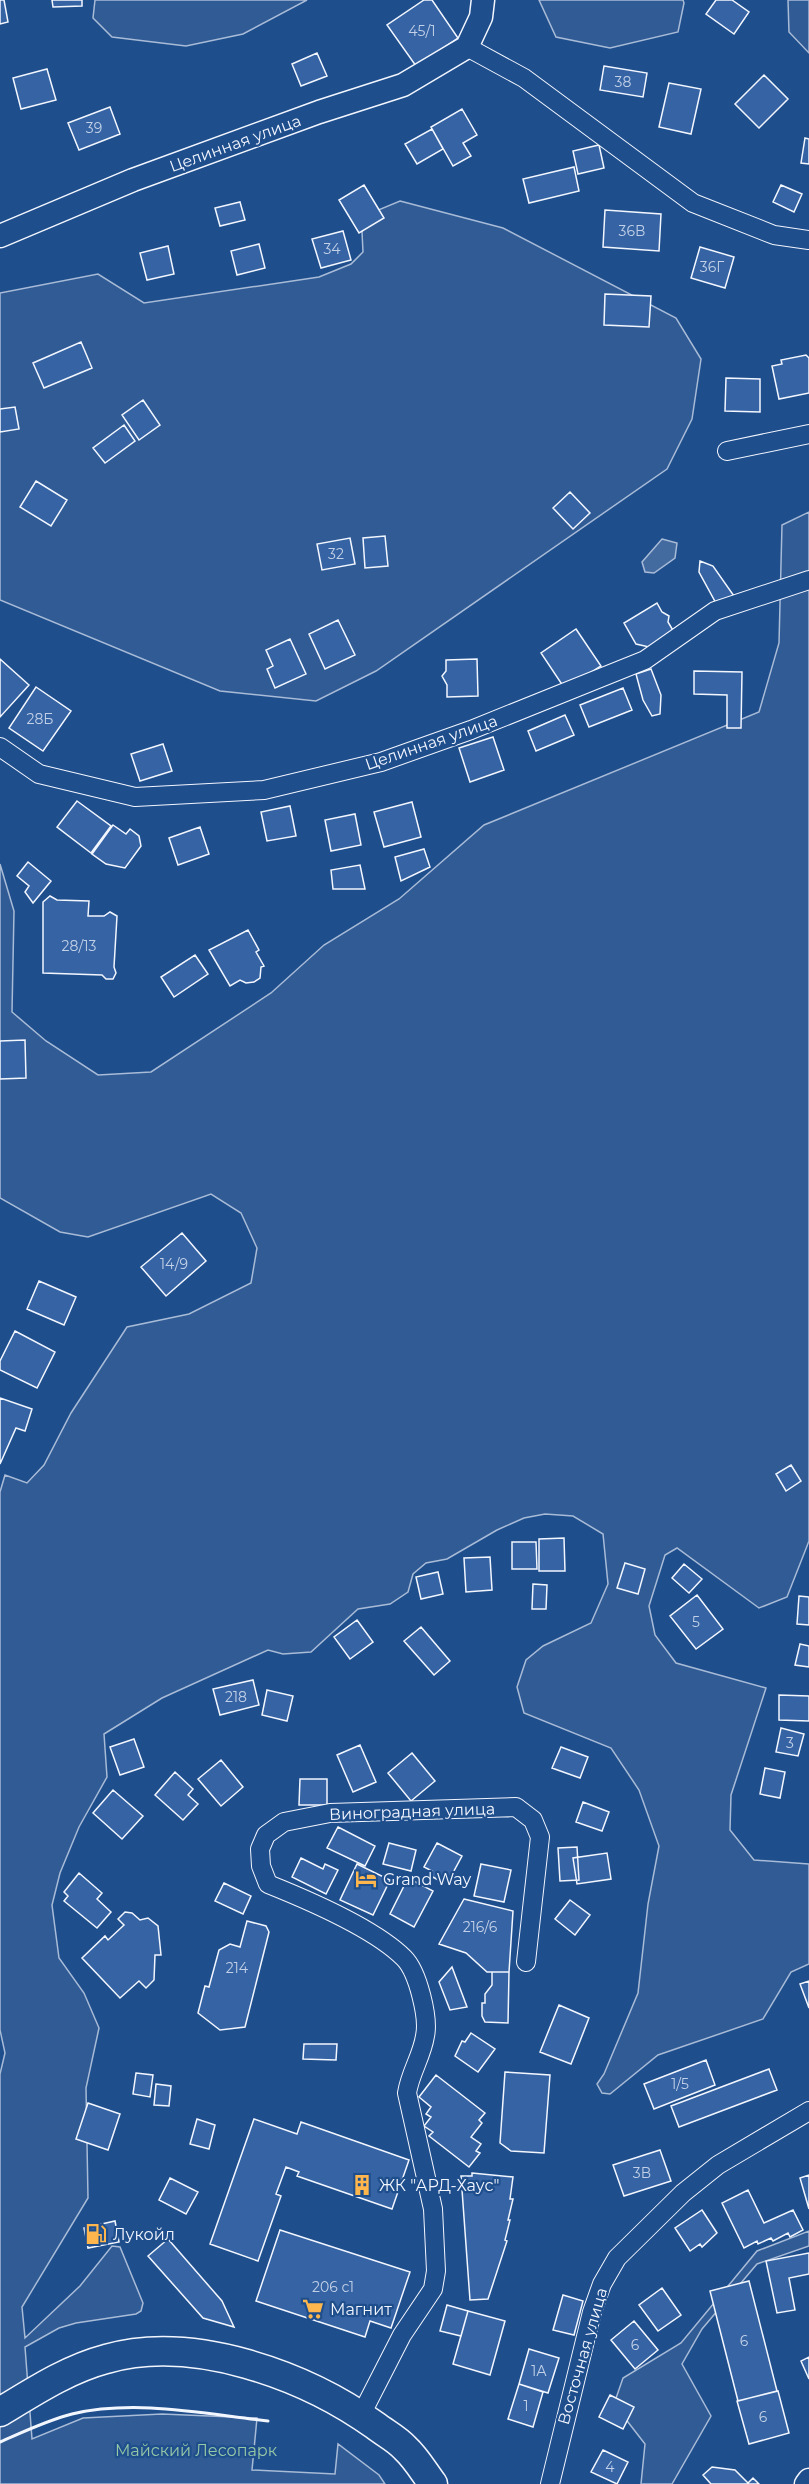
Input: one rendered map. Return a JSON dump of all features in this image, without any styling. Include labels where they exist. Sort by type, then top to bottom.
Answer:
[{"type":"main road","points":[[0,2412],[51,2382],[105,2359],[139,2352],[188,2352],[237,2361],[277,2375],[334,2400],[361,2415],[405,2447],[433,2484]]},
{"type":"street","points":[[483,0],[481,18],[467,47],[524,78],[693,203],[774,235],[809,240]]},
{"type":"street","name":"Целинная улица","points":[[0,236],[133,180],[319,112],[403,85],[467,47]]},
{"type":"street","points":[[727,451],[809,434]]},
{"type":"street","name":"Целинная улица","points":[[0,747],[39,774],[135,797],[264,790],[381,762],[471,730],[645,660],[716,611],[809,580]]},
{"type":"street","name":"Виноградная улица","points":[[361,2415],[402,2336],[433,2289],[436,2271],[433,2209],[407,2093],[409,2078],[426,2036],[425,2009],[417,1982],[406,1959],[377,1938],[303,1898],[268,1884],[261,1866],[260,1849],[266,1835],[284,1822],[330,1813],[516,1807],[533,1820],[540,1838],[526,1962]]},
{"type":"street","name":"Восточная улица","points":[[550,2484],[592,2312],[602,2284],[617,2258],[683,2193],[718,2165],[809,2111]]},
{"type":"street","points":[[806,2484],[809,2480]]},
{"type":"shaded area","points":[[95,0],[307,0],[243,34],[186,46],[112,37],[93,18]]},
{"type":"shaded area","points":[[539,0],[683,0],[684,3],[678,32],[610,48],[556,37]]},
{"type":"shaded area","points":[[788,0],[809,0],[809,53],[789,32]]},
{"type":"shaded area","points":[[400,201],[503,228],[676,318],[701,359],[692,419],[667,469],[376,671],[316,701],[220,691],[0,600],[0,293],[98,274],[144,303],[319,277],[351,264],[363,252],[362,232],[371,213]]},
{"type":"shaded area","points":[[809,512],[809,1541],[787,1597],[759,1608],[677,1548],[665,1555],[649,1606],[655,1635],[676,1663],[766,1688],[731,1795],[730,1830],[754,1860],[809,1864],[809,1964],[791,1972],[763,2019],[658,2055],[610,2094],[602,2093],[597,2084],[604,2074],[638,1993],[648,1904],[659,1846],[639,1790],[611,1748],[524,1713],[517,1687],[526,1660],[543,1646],[591,1623],[608,1584],[603,1534],[573,1516],[545,1514],[524,1518],[497,1530],[447,1559],[426,1563],[413,1574],[408,1592],[390,1604],[358,1609],[311,1652],[283,1654],[268,1650],[162,1698],[104,1734],[107,1777],[79,1827],[60,1873],[52,1905],[59,1958],[84,1993],[99,2028],[86,2088],[88,2198],[22,2307],[25,2338],[80,2286],[112,2246],[120,2247],[143,2303],[141,2311],[136,2314],[76,2323],[59,2328],[25,2347],[32,2439],[83,2418],[162,2414],[257,2418],[252,2470],[335,2474],[338,2444],[379,2475],[385,2484],[0,2484],[0,2074],[5,2053],[0,2030],[0,1492],[5,1475],[27,1483],[44,1465],[71,1413],[127,1327],[189,1314],[251,1283],[257,1248],[241,1213],[211,1194],[88,1237],[60,1232],[0,1198],[0,864],[14,911],[12,1012],[46,1041],[98,1075],[151,1072],[271,993],[324,945],[399,899],[484,825],[759,712],[779,643],[782,525]]},
{"type":"shaded area","points":[[662,539],[677,543],[675,558],[654,573],[645,572],[642,562]]},
{"type":"shaded area","points":[[809,2231],[809,2246],[757,2264],[702,2329],[682,2364],[711,2416],[672,2484],[641,2484],[645,2444],[614,2404],[623,2378],[681,2343],[757,2251]]},
{"type":"building","points":[[0,0],[4,0],[8,22],[0,24]]},
{"type":"building","points":[[52,0],[82,0],[82,6],[53,7]]},
{"type":"building","points":[[424,0],[432,0],[458,38],[416,66],[387,25]]},
{"type":"building","points":[[716,0],[732,0],[749,12],[734,34],[706,14]]},
{"type":"building","points":[[317,53],[327,76],[301,86],[292,64]]},
{"type":"building","points":[[604,66],[647,73],[643,97],[600,90]]},
{"type":"building","points":[[47,69],[56,100],[21,109],[13,78]]},
{"type":"building","points":[[764,75],[788,99],[759,128],[735,104]]},
{"type":"building","points":[[669,83],[701,89],[691,134],[659,127]]},
{"type":"building","points":[[110,107],[120,134],[79,150],[68,123]]},
{"type":"building","points":[[462,109],[477,135],[463,143],[471,156],[453,166],[431,127]]},
{"type":"building","points":[[432,129],[443,149],[417,164],[405,144]]},
{"type":"building","points":[[805,138],[809,139],[809,164],[801,163]]},
{"type":"building","points":[[599,145],[604,168],[578,174],[573,151]]},
{"type":"building","points":[[574,167],[579,191],[529,203],[523,179]]},
{"type":"building","points":[[364,185],[384,218],[359,233],[339,200]]},
{"type":"building","points":[[781,185],[802,194],[794,212],[773,202]]},
{"type":"building","points":[[240,202],[245,220],[220,226],[215,208]]},
{"type":"building","points":[[605,210],[661,214],[659,251],[603,247]]},
{"type":"building","points":[[343,231],[351,260],[321,268],[312,239]]},
{"type":"building","points":[[259,244],[265,268],[237,275],[231,251]]},
{"type":"building","points":[[168,246],[174,274],[147,280],[140,253]]},
{"type":"building","points":[[700,247],[734,257],[725,288],[691,278]]},
{"type":"building","points":[[605,294],[651,296],[649,327],[604,325]]},
{"type":"building","points":[[81,342],[92,368],[44,388],[33,363]]},
{"type":"building","points":[[806,355],[809,358],[809,393],[779,399],[772,366],[782,364],[781,360]]},
{"type":"building","points":[[726,378],[760,379],[760,412],[725,411]]},
{"type":"building","points":[[143,400],[160,425],[139,440],[122,415]]},
{"type":"building","points":[[15,407],[19,429],[0,432],[0,409]]},
{"type":"building","points":[[124,425],[135,441],[105,463],[93,448]]},
{"type":"building","points":[[36,481],[67,500],[51,526],[20,507]]},
{"type":"building","points":[[570,492],[590,513],[573,529],[553,508]]},
{"type":"building","points":[[385,536],[388,566],[365,568],[363,538]]},
{"type":"building","points":[[350,538],[355,564],[322,570],[317,544]]},
{"type":"building","points":[[700,561],[713,566],[734,596],[717,605],[699,572]]},
{"type":"building","points":[[657,603],[662,612],[669,616],[668,622],[674,632],[649,647],[636,644],[624,623]]},
{"type":"building","points":[[338,620],[355,655],[325,669],[309,634]]},
{"type":"building","points":[[576,629],[601,666],[565,689],[541,653]]},
{"type":"building","points":[[290,639],[306,674],[275,688],[267,669],[273,666],[266,650]]},
{"type":"building","points":[[0,659],[29,685],[0,717]]},
{"type":"building","points":[[477,659],[478,696],[447,697],[447,685],[442,676],[446,671],[446,660]]},
{"type":"building","points":[[651,669],[661,695],[660,714],[652,716],[643,700],[636,674]]},
{"type":"building","points":[[694,671],[742,672],[741,728],[727,728],[727,695],[694,694]]},
{"type":"building","points":[[36,687],[71,711],[43,751],[9,728]]},
{"type":"building","points":[[623,688],[632,710],[589,727],[580,705]]},
{"type":"building","points":[[565,715],[574,735],[536,751],[528,731]]},
{"type":"building","points":[[493,737],[504,770],[470,782],[459,748]]},
{"type":"building","points":[[163,744],[172,771],[140,781],[131,754]]},
{"type":"building","points":[[77,801],[111,826],[91,853],[57,827]]},
{"type":"building","points":[[412,802],[421,837],[384,847],[374,812]]},
{"type":"building","points":[[290,806],[296,836],[267,841],[261,812]]},
{"type":"building","points":[[355,814],[361,845],[331,851],[325,820]]},
{"type":"building","points":[[113,825],[126,834],[130,829],[139,836],[141,846],[125,868],[106,864],[92,854]]},
{"type":"building","points":[[200,827],[209,854],[178,865],[169,838]]},
{"type":"building","points":[[424,849],[430,867],[401,881],[395,857]]},
{"type":"building","points":[[28,862],[51,881],[33,903],[25,892],[29,886],[17,876]]},
{"type":"building","points":[[360,865],[365,889],[333,889],[331,870]]},
{"type":"building","points":[[50,896],[57,900],[89,901],[88,916],[104,916],[110,912],[117,916],[114,967],[116,973],[113,979],[106,979],[102,975],[43,973],[43,902]]},
{"type":"building","points":[[248,930],[259,950],[256,952],[264,966],[261,967],[260,978],[254,982],[246,983],[240,980],[230,986],[209,950]]},
{"type":"building","points":[[195,955],[208,974],[174,997],[161,977]]},
{"type":"building","points":[[25,1040],[26,1078],[0,1079],[0,1041]]},
{"type":"building","points":[[182,1233],[206,1261],[166,1296],[141,1267]]},
{"type":"building","points":[[39,1281],[76,1297],[64,1325],[27,1309]]},
{"type":"building","points":[[15,1331],[55,1352],[37,1388],[0,1370],[0,1361]]},
{"type":"building","points":[[0,1398],[32,1409],[25,1431],[16,1428],[0,1464]]},
{"type":"building","points":[[791,1465],[801,1481],[786,1491],[776,1474]]},
{"type":"building","points":[[564,1538],[565,1571],[539,1571],[539,1539]]},
{"type":"building","points":[[512,1542],[536,1542],[537,1569],[512,1569]]},
{"type":"building","points":[[490,1557],[492,1590],[466,1592],[464,1558]]},
{"type":"building","points":[[625,1563],[645,1569],[638,1594],[617,1588]]},
{"type":"building","points":[[684,1564],[702,1579],[689,1593],[672,1578]]},
{"type":"building","points":[[438,1572],[443,1594],[421,1599],[416,1577]]},
{"type":"building","points":[[533,1584],[547,1585],[546,1609],[532,1609]]},
{"type":"building","points":[[697,1595],[723,1629],[696,1649],[670,1616]]},
{"type":"building","points":[[799,1596],[809,1597],[809,1625],[797,1624]]},
{"type":"building","points":[[357,1620],[373,1642],[350,1659],[334,1637]]},
{"type":"building","points":[[421,1627],[450,1661],[434,1675],[404,1641]]},
{"type":"building","points":[[800,1644],[809,1646],[809,1667],[795,1665]]},
{"type":"building","points":[[253,1680],[259,1705],[220,1715],[213,1689]]},
{"type":"building","points":[[267,1690],[293,1696],[287,1721],[262,1715]]},
{"type":"building","points":[[779,1695],[809,1696],[809,1721],[779,1720]]},
{"type":"building","points":[[781,1728],[804,1734],[798,1756],[776,1752]]},
{"type":"building","points":[[134,1739],[144,1767],[120,1775],[110,1747]]},
{"type":"building","points":[[360,1745],[376,1782],[353,1792],[337,1755]]},
{"type":"building","points":[[561,1747],[588,1757],[580,1778],[552,1768]]},
{"type":"building","points":[[412,1753],[435,1781],[411,1801],[388,1773]]},
{"type":"building","points":[[221,1760],[243,1787],[221,1806],[198,1779]]},
{"type":"building","points":[[765,1768],[785,1772],[780,1798],[760,1794]]},
{"type":"building","points":[[175,1772],[193,1789],[188,1795],[198,1804],[183,1820],[155,1795]]},
{"type":"building","points":[[300,1779],[327,1779],[327,1805],[299,1805]]},
{"type":"building","points":[[113,1790],[143,1816],[122,1839],[93,1813]]},
{"type":"building","points":[[583,1802],[609,1812],[602,1831],[576,1822]]},
{"type":"building","points":[[338,1827],[375,1846],[365,1866],[327,1848]]},
{"type":"building","points":[[389,1843],[416,1850],[411,1871],[383,1864]]},
{"type":"building","points":[[437,1843],[462,1856],[449,1880],[442,1877],[440,1881],[429,1875],[432,1871],[424,1867]]},
{"type":"building","points":[[577,1847],[579,1880],[560,1881],[558,1848]]},
{"type":"building","points":[[607,1853],[611,1879],[577,1884],[573,1858]]},
{"type":"building","points":[[301,1858],[323,1869],[325,1864],[338,1870],[326,1894],[292,1877]]},
{"type":"building","points":[[357,1864],[390,1880],[373,1915],[340,1900]]},
{"type":"building","points":[[481,1864],[511,1870],[504,1902],[474,1896]]},
{"type":"building","points":[[79,1873],[102,1893],[97,1899],[111,1912],[97,1928],[64,1901],[68,1896],[64,1892]]},
{"type":"building","points":[[408,1878],[433,1891],[414,1927],[390,1914]]},
{"type":"building","points":[[224,1883],[251,1896],[243,1914],[215,1901]]},
{"type":"building","points":[[464,1899],[513,1911],[509,1972],[487,1972],[466,1953],[439,1944]]},
{"type":"building","points":[[570,1900],[590,1915],[575,1935],[555,1919]]},
{"type":"building","points":[[125,1912],[132,1913],[140,1920],[148,1918],[158,1926],[161,1955],[155,1955],[154,1980],[146,1988],[139,1981],[120,1998],[82,1958],[105,1936],[108,1940],[124,1925],[118,1919]]},
{"type":"building","points":[[247,1921],[266,1926],[269,1932],[245,2027],[220,2030],[198,2013],[205,1986],[209,1987],[219,1950],[230,1944],[240,1947]]},
{"type":"building","points":[[452,1967],[467,2007],[450,2010],[439,1982]]},
{"type":"building","points":[[492,1972],[509,1972],[508,2023],[485,2022],[482,2016],[482,2003],[485,2003],[485,1994],[492,1985]]},
{"type":"building","points":[[809,1981],[809,2008],[800,1984]]},
{"type":"building","points":[[559,2005],[589,2018],[571,2064],[540,2052]]},
{"type":"building","points":[[471,2033],[495,2049],[478,2072],[455,2056],[462,2041],[465,2042]]},
{"type":"building","points":[[304,2044],[337,2044],[336,2060],[303,2059]]},
{"type":"building","points":[[706,2060],[715,2085],[654,2109],[644,2084]]},
{"type":"building","points":[[769,2069],[777,2090],[679,2127],[671,2106]]},
{"type":"building","points":[[505,2072],[550,2075],[544,2153],[511,2151],[500,2143]]},
{"type":"building","points":[[136,2073],[153,2075],[150,2097],[133,2094]]},
{"type":"building","points":[[436,2075],[485,2113],[479,2120],[482,2123],[471,2137],[481,2144],[476,2151],[480,2153],[469,2167],[429,2136],[433,2132],[424,2126],[431,2117],[426,2114],[431,2107],[419,2097]]},
{"type":"building","points":[[156,2084],[171,2086],[169,2106],[154,2105]]},
{"type":"building","points":[[88,2103],[120,2114],[108,2150],[76,2139]]},
{"type":"building","points":[[197,2119],[215,2125],[209,2149],[190,2144]]},
{"type":"building","name":"ЖК \"АРД-Хаус\"","points":[[254,2119],[297,2134],[301,2122],[409,2160],[392,2209],[297,2176],[299,2172],[286,2167],[276,2194],[281,2196],[258,2261],[210,2244]]},
{"type":"building","points":[[660,2150],[671,2181],[624,2196],[613,2165]]},
{"type":"building","points":[[472,2173],[513,2177],[510,2199],[513,2199],[505,2240],[507,2241],[488,2299],[470,2300],[461,2176],[472,2176]]},
{"type":"building","points":[[809,2175],[809,2209],[800,2178]]},
{"type":"building","points":[[170,2178],[198,2192],[186,2214],[159,2200]]},
{"type":"building","points":[[748,2190],[764,2223],[793,2210],[803,2230],[790,2237],[788,2233],[773,2241],[771,2238],[758,2244],[757,2241],[744,2248],[722,2203]]},
{"type":"building","points":[[702,2210],[717,2233],[702,2247],[700,2244],[690,2251],[675,2228]]},
{"type":"building","points":[[115,2221],[119,2242],[88,2248],[84,2228]]},
{"type":"building","points":[[280,2230],[410,2272],[391,2328],[370,2321],[365,2337],[256,2301]]},
{"type":"building","points":[[168,2239],[222,2301],[234,2327],[203,2318],[148,2256]]},
{"type":"building","points":[[809,2253],[809,2274],[789,2278],[795,2310],[777,2313],[766,2261]]},
{"type":"building","points":[[749,2281],[777,2391],[738,2401],[710,2291]]},
{"type":"building","points":[[662,2288],[681,2315],[658,2331],[639,2305]]},
{"type":"building","points":[[563,2295],[583,2301],[574,2335],[553,2330]]},
{"type":"building","points":[[447,2305],[468,2311],[461,2336],[440,2331]]},
{"type":"building","points":[[468,2311],[505,2321],[490,2375],[453,2364]]},
{"type":"building","points":[[634,2321],[658,2350],[635,2369],[611,2340]]},
{"type":"building","points":[[529,2349],[559,2358],[548,2393],[519,2384]]},
{"type":"building","points":[[809,2357],[809,2379],[801,2361]]},
{"type":"building","points":[[519,2384],[543,2392],[533,2427],[508,2419]]},
{"type":"building","points":[[778,2391],[789,2433],[749,2444],[737,2401]]},
{"type":"building","points":[[610,2395],[634,2407],[623,2429],[599,2417]]},
{"type":"building","points":[[603,2450],[628,2462],[617,2484],[591,2472]]},
{"type":"building","points":[[712,2467],[735,2470],[748,2483],[753,2478],[759,2484],[711,2484],[703,2475]]},
{"type":"wall","points":[[0,2442],[36,2426],[72,2414],[121,2408],[170,2409],[268,2421]]},
{"type":"place","name":"Grand Way","points":[[366,1879]]},
{"type":"place","name":"ЖК \"АРД-Хаус\"","points":[[362,2185]]},
{"type":"place","name":"Лукойл","points":[[96,2234]]},
{"type":"place","name":"Магнит","points":[[313,2309]]},
{"type":"park label","name":"Майский Лесопарк","points":[[196,2450]]}]
